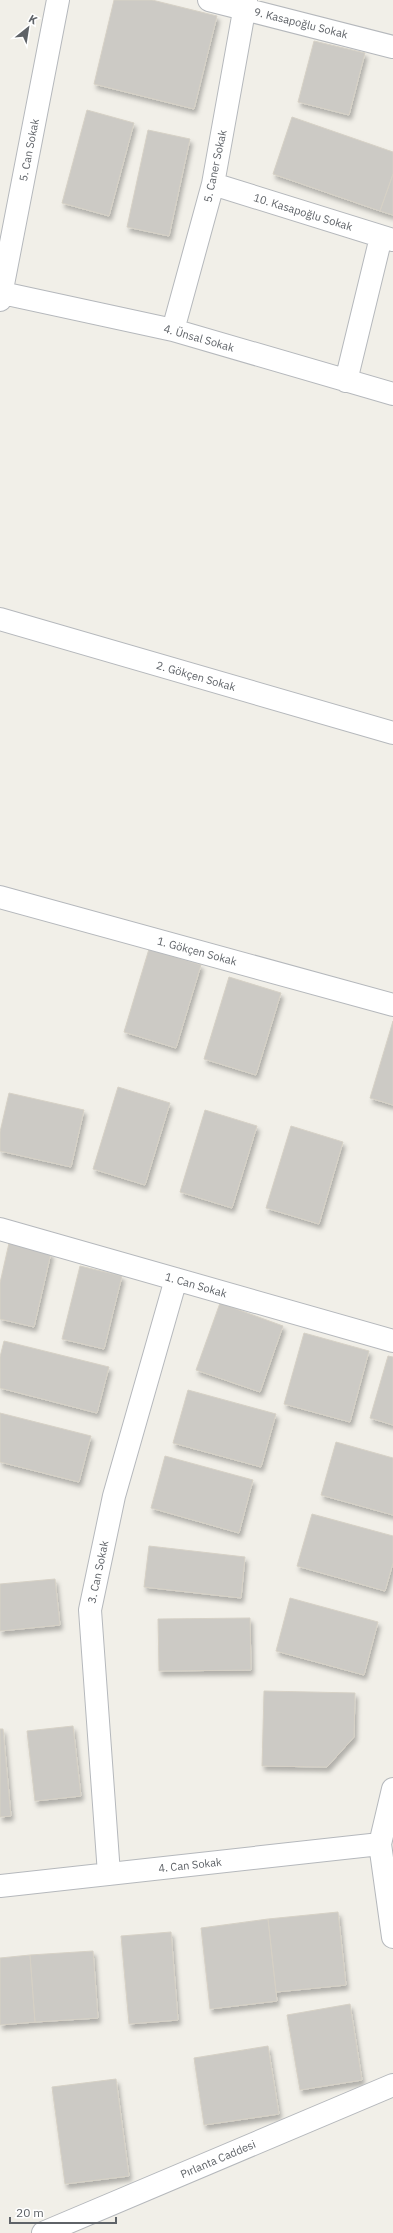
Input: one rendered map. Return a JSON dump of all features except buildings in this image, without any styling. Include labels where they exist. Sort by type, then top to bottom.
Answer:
[{"type":"street","name":"5. Can Sokak","points":[[1,296],[58,0]]},
{"type":"street","name":"9. Kasapoğlu Sokak","points":[[209,0],[245,4],[393,47]]},
{"type":"street","name":"5. Caner Sokak","points":[[173,330],[213,184],[245,4]]},
{"type":"street","name":"10. Kasapoğlu Sokak","points":[[213,184],[387,238]]},
{"type":"street","points":[[346,380],[387,238]]},
{"type":"street","name":"4. Ünsal Sokak","points":[[1,296],[173,330],[393,394]]},
{"type":"street","name":"2. Gökçen Sokak","points":[[0,619],[393,733]]},
{"type":"street","name":"1. Gökçen Sokak","points":[[0,897],[393,1005]]},
{"type":"street","name":"1. Can Sokak","points":[[0,1229],[393,1341]]},
{"type":"street","name":"3. Can Sokak","points":[[109,1874],[90,1610],[114,1496],[176,1279]]},
{"type":"street","points":[[393,1790],[380,1844],[393,1937]]},
{"type":"street","name":"4. Can Sokak","points":[[0,1886],[380,1844]]},
{"type":"street","name":"Pırlanta Caddesi","points":[[43,2233],[393,2085]]}]
